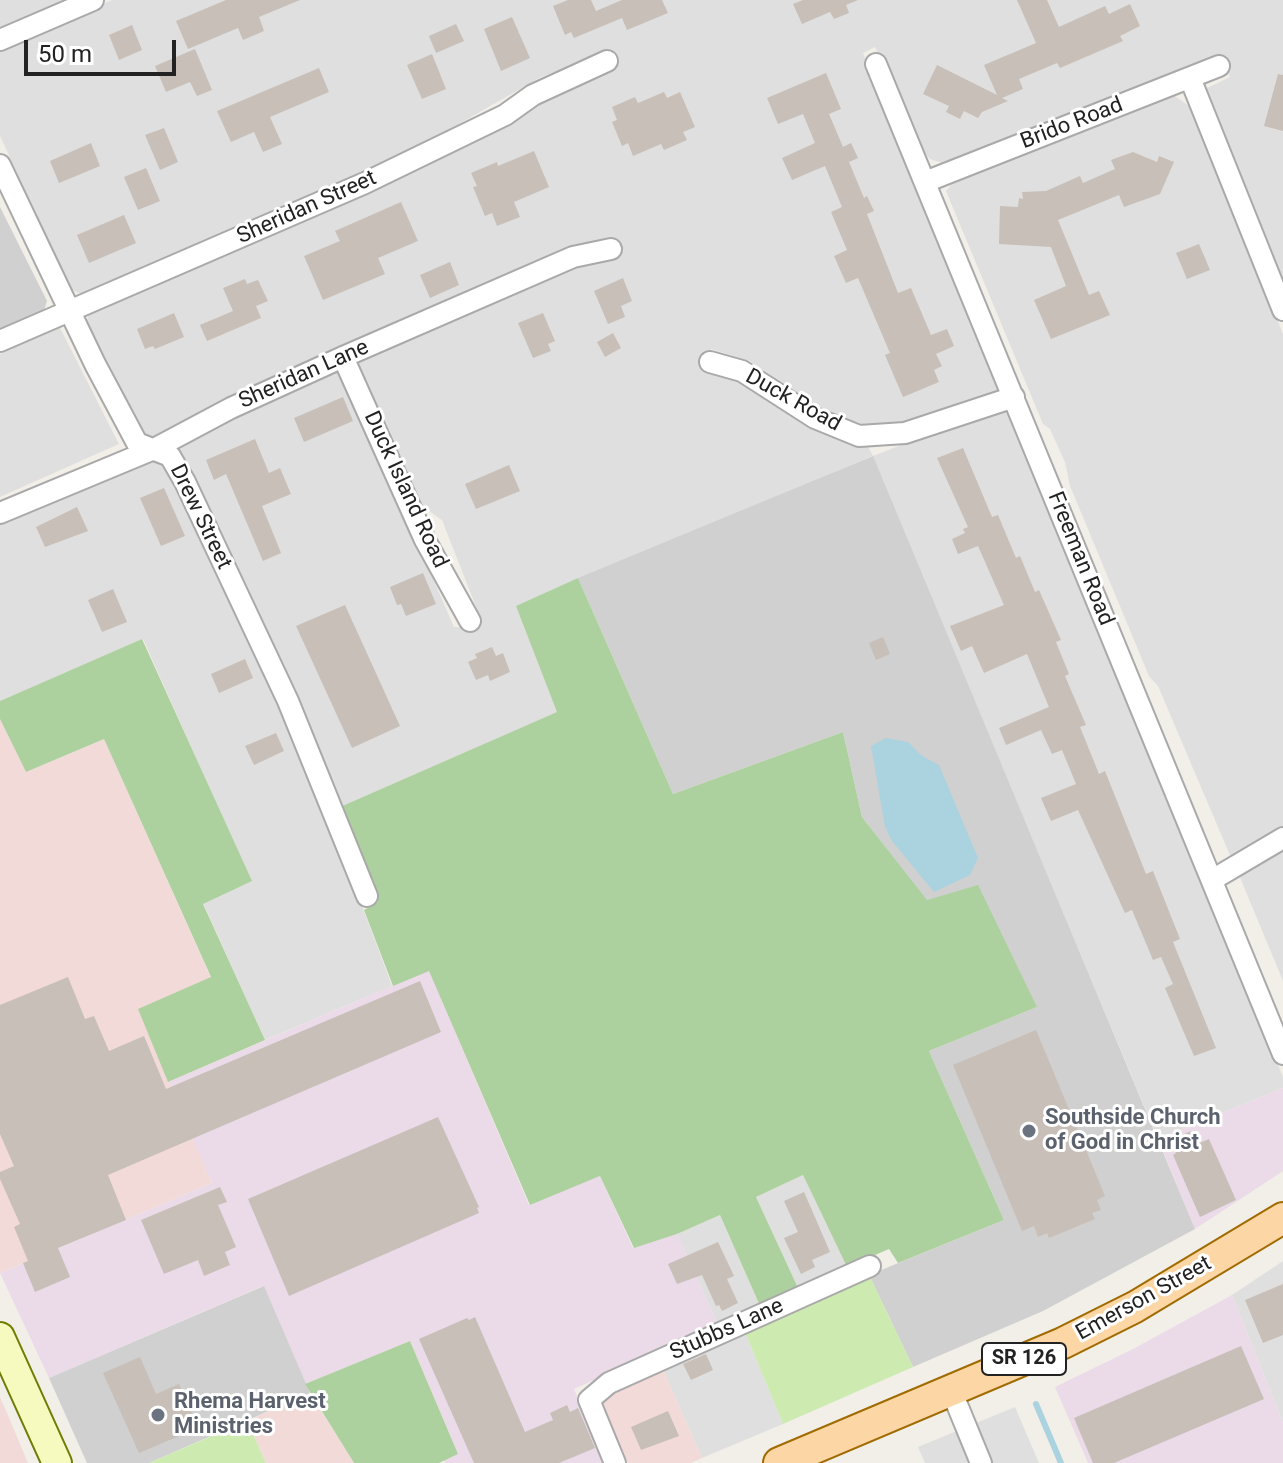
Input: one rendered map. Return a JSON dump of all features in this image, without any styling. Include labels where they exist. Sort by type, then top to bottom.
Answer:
[{"type":"main road","name":"Emerson Street","points":[[779,1463],[1063,1343],[1135,1307],[1283,1218]]},
{"type":"main road","points":[[0,1337],[57,1463]]},
{"type":"street","points":[[0,40],[93,0]]},
{"type":"street","name":"Sheridan Street","points":[[0,341],[365,183],[505,115],[533,95],[607,61]]},
{"type":"street","name":"Freeman Road","points":[[876,64],[1283,1054]]},
{"type":"street","name":"Brido Road","points":[[925,182],[1219,66]]},
{"type":"street","points":[[1190,78],[1283,310]]},
{"type":"street","name":"Drew Street","points":[[0,165],[137,443],[170,456],[185,482],[288,701],[367,896]]},
{"type":"street","name":"Sheridan Lane","points":[[0,513],[154,449],[231,408],[573,257],[611,249]]},
{"type":"street","name":"Duck Island Road","points":[[343,357],[425,540],[470,621]]},
{"type":"street","name":"Duck Road","points":[[710,362],[742,371],[815,418],[859,436],[905,433],[1014,397]]},
{"type":"street","points":[[1212,880],[1283,838]]},
{"type":"street","name":"Stubbs Lane","points":[[615,1463],[589,1400],[609,1383],[870,1266]]},
{"type":"street","points":[[951,1390],[981,1463]]},
{"type":"shaded area","points":[[0,0],[73,0],[0,32]]},
{"type":"shaded area","points":[[112,0],[1283,0],[1283,288],[1203,90],[1230,77],[1220,55],[945,164],[930,159],[920,148],[875,47],[863,53],[1003,395],[905,425],[868,426],[819,410],[750,361],[711,349],[704,366],[742,378],[816,431],[868,446],[873,456],[986,412],[1000,409],[1011,413],[1283,1077],[1283,1088],[1158,1139],[872,456],[517,606],[558,712],[340,807],[177,453],[180,445],[226,415],[328,369],[343,373],[454,627],[472,627],[480,617],[442,520],[415,501],[357,366],[360,354],[575,263],[619,255],[619,244],[570,251],[226,404],[161,437],[149,438],[141,431],[86,326],[88,316],[95,308],[320,213],[501,124],[539,98],[617,64],[611,52],[541,77],[415,149],[320,195],[85,296],[72,290],[0,136],[0,48]]},
{"type":"shaded area","points":[[1172,94],[1193,109],[1283,334],[1283,830],[1232,860],[1158,686],[1149,676],[1070,486],[1065,462],[1050,429],[1043,424],[946,191],[957,178]]},
{"type":"shaded area","points":[[0,207],[47,301],[43,313],[0,331]]},
{"type":"shaded area","points":[[60,328],[119,444],[0,497],[0,354]]},
{"type":"shaded area","points":[[873,456],[1195,1229],[1043,1311],[913,1367],[869,1275],[1004,1220],[929,1051],[1037,1007],[927,901],[862,817],[843,732],[673,794],[578,578]]},
{"type":"shaded area","points":[[151,461],[167,467],[298,735],[392,986],[265,1040],[203,903],[251,881],[143,639],[0,701],[0,520]]},
{"type":"shaded area","points":[[0,719],[26,772],[104,739],[211,978],[139,1010],[212,1183],[0,1273]]},
{"type":"shaded area","points":[[1283,847],[1283,981],[1239,875]]},
{"type":"shaded area","points":[[429,970],[529,1205],[600,1176],[633,1248],[677,1234],[718,1325],[574,1389],[605,1463],[445,1463],[444,1460],[458,1454],[410,1341],[305,1384],[263,1286],[49,1378],[0,1273],[212,1183],[168,1082]]},
{"type":"shaded area","points":[[1283,1088],[1283,1171],[1195,1229],[1158,1139]]},
{"type":"shaded area","points":[[803,1175],[847,1267],[799,1290],[756,1197]]},
{"type":"shaded area","points":[[720,1215],[760,1306],[718,1325],[677,1234]]},
{"type":"shaded area","points":[[1283,1261],[1283,1423],[1232,1295]]},
{"type":"shaded area","points":[[264,1286],[310,1393],[149,1463],[87,1463],[49,1378]]},
{"type":"shaded area","points":[[1232,1295],[1283,1423],[1283,1463],[1088,1463],[1055,1387]]},
{"type":"shaded area","points":[[744,1330],[783,1424],[702,1458],[662,1368]]},
{"type":"shaded area","points":[[662,1368],[702,1458],[691,1463],[628,1463],[602,1405],[612,1388]]},
{"type":"shaded area","points":[[310,1393],[354,1463],[266,1463],[247,1421]]},
{"type":"shaded area","points":[[0,1397],[10,1420],[28,1463],[0,1463]]},
{"type":"shaded area","points":[[1015,1407],[1039,1463],[925,1463],[918,1447]]},
{"type":"green space","points":[[578,578],[673,794],[843,732],[862,817],[927,900],[978,885],[1037,1007],[929,1051],[1004,1220],[898,1263],[889,1249],[847,1267],[803,1175],[756,1197],[799,1290],[760,1306],[720,1215],[634,1248],[600,1176],[530,1205],[429,971],[393,986],[364,910],[378,902],[340,807],[557,712],[516,606]]},
{"type":"green space","points":[[142,639],[252,881],[203,904],[265,1040],[168,1082],[138,1009],[211,977],[104,739],[26,772],[0,719],[0,701]]},
{"type":"green space","points":[[869,1275],[913,1367],[783,1424],[744,1330]]},
{"type":"green space","points":[[410,1341],[458,1454],[439,1463],[354,1463],[305,1384]]},
{"type":"green space","points":[[247,1421],[266,1463],[149,1463]]},
{"type":"water","points":[[886,738],[908,742],[922,756],[939,765],[978,858],[970,875],[934,892],[892,841],[885,827],[871,746]]},
{"type":"building","points":[[226,0],[300,0],[259,17],[264,31],[243,40],[238,28],[188,49],[176,21]]},
{"type":"building","points":[[568,0],[591,0],[596,11],[622,0],[662,0],[668,13],[627,30],[622,18],[574,38],[571,32],[565,35],[553,6]]},
{"type":"building","points":[[803,0],[858,0],[846,5],[849,13],[834,19],[830,12],[802,24],[793,4]]},
{"type":"building","points":[[1017,0],[1047,0],[1059,27],[1105,6],[1109,14],[1130,4],[1140,26],[1120,36],[1123,41],[1060,68],[1057,63],[1019,79],[1023,89],[1002,98],[1008,101],[982,112],[978,118],[964,111],[960,119],[946,112],[949,106],[923,94],[937,65],[997,95],[984,65],[1036,43]]},
{"type":"building","points":[[512,17],[530,58],[501,71],[484,29]]},
{"type":"building","points":[[456,24],[464,41],[436,53],[429,36]]},
{"type":"building","points":[[132,25],[142,50],[119,60],[109,35]]},
{"type":"building","points":[[195,49],[212,90],[197,96],[190,82],[166,92],[155,66]]},
{"type":"building","points":[[432,54],[446,89],[422,99],[407,65]]},
{"type":"building","points":[[319,68],[329,92],[270,117],[282,144],[263,152],[254,132],[231,142],[217,111]]},
{"type":"building","points":[[826,73],[841,109],[829,114],[843,147],[851,143],[858,158],[849,162],[864,198],[867,196],[874,211],[867,214],[898,293],[911,288],[931,335],[947,329],[954,346],[936,354],[942,366],[934,370],[939,382],[903,397],[885,355],[890,353],[858,278],[846,283],[834,256],[847,250],[831,212],[842,207],[825,166],[792,180],[782,158],[815,143],[803,114],[778,124],[767,98]]},
{"type":"building","points":[[1278,74],[1283,75],[1283,131],[1264,126]]},
{"type":"building","points":[[664,92],[667,98],[680,92],[695,127],[683,132],[687,140],[664,150],[661,144],[633,156],[628,143],[622,146],[612,122],[617,120],[612,107],[635,97],[638,103]]},
{"type":"building","points":[[164,128],[178,162],[160,170],[145,135]]},
{"type":"building","points":[[91,143],[100,166],[59,183],[50,161]]},
{"type":"building","points":[[534,151],[549,187],[514,202],[520,217],[497,226],[492,213],[485,216],[473,187],[477,186],[471,173]]},
{"type":"building","points":[[1133,152],[1157,162],[1159,156],[1174,162],[1160,194],[1124,207],[1119,195],[1058,220],[1089,295],[1099,291],[1110,315],[1051,339],[1034,300],[1066,286],[1051,247],[999,244],[1000,206],[1018,207],[1019,198],[1023,199],[1022,192],[1046,191],[1080,176],[1083,183],[1115,169],[1111,160]]},
{"type":"building","points":[[146,168],[160,201],[138,210],[124,177]]},
{"type":"building","points":[[401,202],[418,241],[378,258],[385,274],[323,300],[304,256],[340,241],[335,231]]},
{"type":"building","points":[[124,215],[136,243],[89,263],[77,235]]},
{"type":"building","points":[[1199,244],[1210,270],[1187,279],[1176,253]]},
{"type":"building","points":[[450,262],[459,285],[430,298],[420,275]]},
{"type":"building","points":[[623,278],[632,301],[621,306],[625,317],[608,324],[594,291]]},
{"type":"building","points":[[245,279],[247,284],[258,280],[268,301],[256,306],[261,318],[207,341],[200,325],[233,311],[223,288]]},
{"type":"building","points":[[174,313],[184,337],[155,349],[153,346],[145,349],[137,329]]},
{"type":"building","points":[[543,313],[555,341],[548,344],[551,351],[533,358],[518,323]]},
{"type":"building","points":[[613,333],[621,348],[605,357],[597,342]]},
{"type":"building","points":[[343,397],[353,421],[304,442],[294,418]]},
{"type":"building","points":[[255,439],[269,473],[280,468],[291,494],[262,506],[281,553],[263,561],[226,474],[214,480],[206,460]]},
{"type":"building","points":[[963,448],[992,517],[998,515],[1016,558],[1020,556],[1035,592],[1039,590],[1061,640],[1056,642],[1069,674],[1065,676],[1086,725],[1080,727],[1099,774],[1105,771],[1146,874],[1153,871],[1180,939],[1173,942],[1216,1048],[1194,1056],[1165,988],[1173,984],[1161,957],[1153,960],[1132,910],[1125,913],[1078,810],[1051,821],[1041,798],[1076,784],[1062,750],[1052,754],[1041,730],[1006,745],[999,728],[1049,707],[1027,654],[984,673],[972,646],[961,651],[950,626],[1004,605],[978,546],[958,554],[952,539],[965,533],[963,529],[968,527],[937,458]]},
{"type":"building","points":[[509,465],[520,491],[476,509],[465,484]]},
{"type":"building","points":[[164,488],[185,536],[161,546],[140,498]]},
{"type":"building","points":[[77,507],[88,531],[45,547],[36,527]]},
{"type":"building","points":[[423,573],[436,604],[406,616],[401,604],[397,605],[390,587]]},
{"type":"building","points":[[113,589],[127,622],[102,632],[88,600]]},
{"type":"building","points":[[345,605],[400,726],[352,748],[296,626]]},
{"type":"building","points":[[883,637],[890,654],[876,660],[869,643]]},
{"type":"building","points":[[492,647],[496,656],[503,653],[510,672],[490,681],[488,675],[476,680],[468,662],[477,658],[475,654]]},
{"type":"building","points":[[245,659],[253,678],[219,693],[211,674]]},
{"type":"building","points":[[276,733],[284,751],[254,765],[245,746]]},
{"type":"building","points":[[68,977],[85,1019],[94,1016],[109,1051],[144,1036],[166,1089],[420,981],[441,1032],[108,1175],[126,1220],[58,1248],[70,1277],[35,1292],[23,1263],[28,1261],[14,1227],[20,1224],[0,1179],[0,1172],[14,1166],[0,1134],[0,1005]]},
{"type":"building","name":"Southside Church of God in Christ","points":[[1036,1030],[1105,1196],[1097,1200],[1101,1210],[1092,1213],[1095,1219],[1049,1238],[1047,1233],[1038,1237],[1034,1226],[1022,1231],[953,1065]]},
{"type":"building","points":[[438,1117],[479,1213],[289,1296],[248,1199]]},
{"type":"building","points":[[1192,1131],[1197,1144],[1209,1139],[1236,1200],[1200,1217],[1173,1155],[1176,1153],[1170,1139]]},
{"type":"building","points":[[220,1187],[227,1202],[218,1205],[236,1247],[225,1252],[230,1265],[204,1276],[198,1260],[164,1274],[141,1220]]},
{"type":"building","points":[[804,1192],[830,1252],[812,1260],[815,1267],[801,1274],[784,1238],[798,1232],[784,1201]]},
{"type":"building","points":[[718,1242],[734,1276],[727,1279],[738,1303],[722,1311],[719,1305],[716,1306],[702,1275],[677,1284],[668,1264]]},
{"type":"building","points":[[1283,1284],[1283,1335],[1263,1343],[1245,1300]]},
{"type":"building","points":[[475,1317],[525,1432],[553,1420],[550,1413],[567,1405],[570,1412],[578,1408],[595,1448],[559,1463],[474,1463],[419,1339]]},
{"type":"building","points":[[1241,1346],[1264,1399],[1114,1463],[1093,1463],[1074,1418]]},
{"type":"building","points":[[706,1354],[713,1370],[691,1380],[683,1364]]},
{"type":"building","name":"Rhema Harvest Ministries","points":[[140,1357],[156,1394],[179,1384],[198,1428],[139,1453],[103,1373]]},
{"type":"building","points":[[668,1411],[679,1436],[641,1450],[631,1427]]},
{"type":"waterway","points":[[1036,1404],[1061,1463]]},
{"type":"place","name":"Southside Church of God in Christ","points":[[1029,1131]]},
{"type":"place","name":"Rhema Harvest Ministries","points":[[158,1415]]}]
